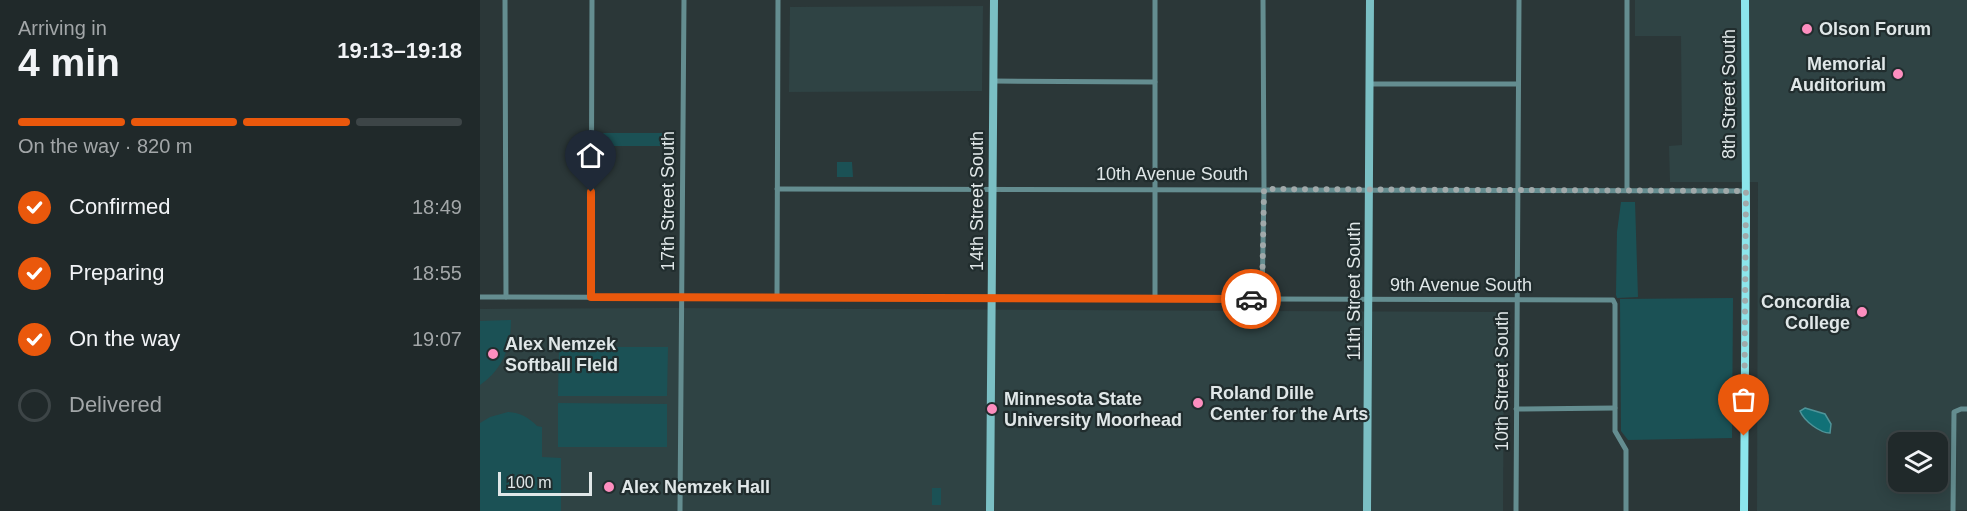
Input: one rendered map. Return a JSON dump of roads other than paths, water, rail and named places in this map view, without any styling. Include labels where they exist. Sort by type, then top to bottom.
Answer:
[{"type":"main road","name":"8th Street South","points":[[1744,511],[1745,0]]},
{"type":"street","points":[[505,0],[506,297]]},
{"type":"street","points":[[591,297],[592,0]]},
{"type":"street","name":"17th Street South","points":[[680,511],[684,0]]},
{"type":"street","points":[[777,298],[778,0]]},
{"type":"street","name":"14th Street South","points":[[990,511],[993,0]]},
{"type":"street","points":[[1155,0],[1155,299]]},
{"type":"street","points":[[1262,299],[1263,0]]},
{"type":"street","name":"11th Street South","points":[[1367,511],[1370,0]]},
{"type":"street","name":"10th Street South","points":[[1516,511],[1519,0]]},
{"type":"street","points":[[1627,0],[1627,190]]},
{"type":"street","points":[[993,81],[1155,82]]},
{"type":"street","points":[[1371,84],[1518,84]]},
{"type":"street","name":"10th Avenue South","points":[[777,189],[1746,191]]},
{"type":"street","name":"9th Avenue South","points":[[480,297],[1613,300],[1615,304],[1615,408]]},
{"type":"street","points":[[1516,409],[1615,408],[1615,431],[1626,450],[1626,511]]},
{"type":"street","points":[[1953,511],[1954,412],[1967,409]]},
{"type":"place","name":"Olson Forum","points":[[1807,29]]},
{"type":"place","name":"Memorial Auditorium","points":[[1898,74]]},
{"type":"place","name":"Concordia College","points":[[1862,312]]},
{"type":"place","name":"Alex Nemzek Softball FIeld","points":[[493,354]]},
{"type":"place","name":"Roland Dille Center for the Arts","points":[[1198,403]]},
{"type":"place","name":"Minnesota State University Moorhead","points":[[992,409]]},
{"type":"place","name":"Alex Nemzek Hall","points":[[609,487]]}]
